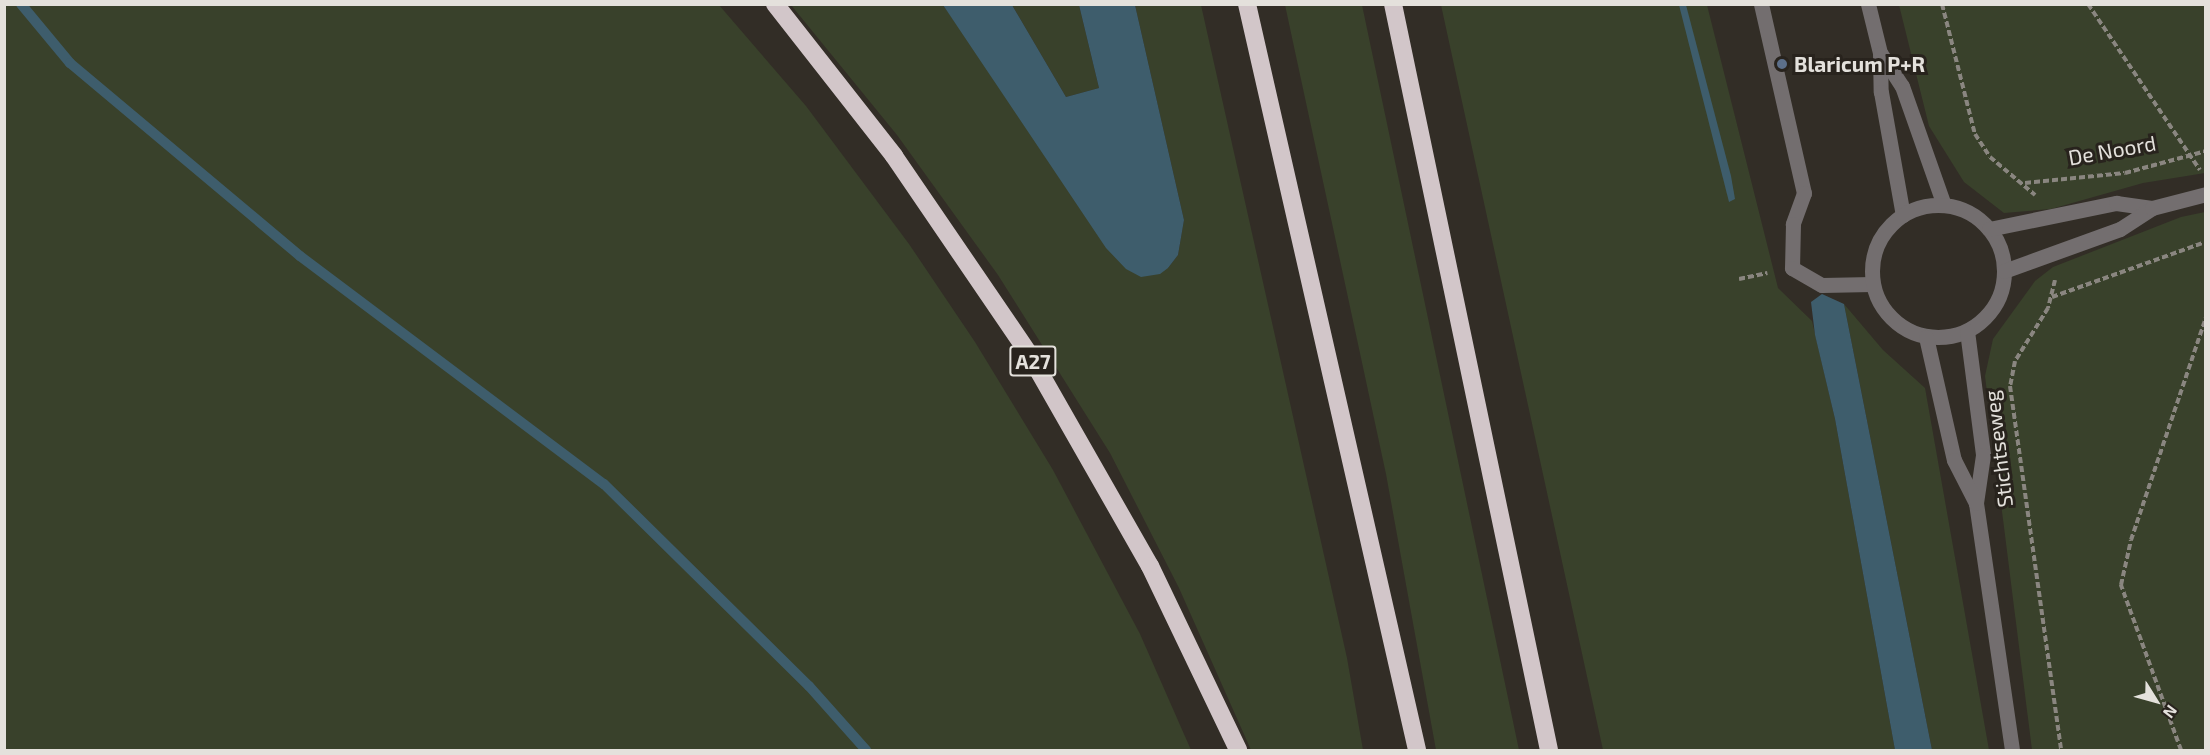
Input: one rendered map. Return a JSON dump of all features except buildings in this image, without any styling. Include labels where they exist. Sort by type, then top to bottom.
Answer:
[{"type":"highway","name":"A27","points":[[775,4],[894,156],[1029,354],[1150,566],[1238,750]]},
{"type":"highway","points":[[1247,4],[1417,750]]},
{"type":"highway","points":[[1393,4],[1549,750]]},
{"type":"street","points":[[1761,4],[1804,193],[1793,225],[1792,268],[1822,285],[1872,284]]},
{"type":"street","points":[[1868,4],[1880,53],[1881,92],[1903,215]]},
{"type":"street","points":[[1880,53],[1902,86],[1944,205]]},
{"type":"street","points":[[2004,271],[2120,229],[2152,208],[2205,194]]},
{"type":"street","points":[[1989,229],[2116,203],[2152,208]]},
{"type":"street","points":[[1944,205],[1961,209],[1989,229],[2000,248],[2004,271],[1995,306],[1967,331],[1947,337],[1926,337],[1901,327],[1889,315],[1872,284],[1873,257],[1883,233],[1903,215],[1923,207],[1944,205]]},
{"type":"street","name":"Stichtseweg","points":[[1967,331],[1983,455],[1976,503],[2012,750]]},
{"type":"street","name":"Stichtseweg","points":[[1926,337],[1954,460],[1976,503]]},
{"type":"path","points":[[1941,4],[1975,134],[1990,157],[2034,192],[2044,218]]},
{"type":"path","points":[[2088,4],[2192,155]]},
{"type":"path","name":"De Noord","points":[[2025,183],[2125,173],[2205,152]]},
{"type":"path","points":[[2052,297],[2205,242]]},
{"type":"path","name":"Stichtseweg","points":[[2053,253],[2056,274],[2052,297],[2036,331],[2015,360],[2010,387],[2061,750]]},
{"type":"path","points":[[2181,750],[2121,585],[2131,540],[2205,317]]},
{"type":"green space","points":[[4,5],[719,5],[806,106],[909,244],[975,342],[1053,470],[1140,634],[1191,750],[5,750]]},
{"type":"green space","points":[[791,5],[943,5],[1004,91],[1168,268],[1178,255],[1184,220],[1135,5],[1201,5],[1347,658],[1363,750],[1251,750],[1179,588],[1110,453],[998,275],[897,135]]},
{"type":"green space","points":[[1012,5],[1079,5],[1099,88],[1066,97]]},
{"type":"green space","points":[[1285,5],[1362,5],[1519,750],[1436,750],[1386,474]]},
{"type":"green space","points":[[1441,5],[1707,5],[1778,288],[1812,321],[1835,419],[1895,750],[1603,750]]},
{"type":"green space","points":[[1899,5],[2205,5],[2205,173],[2143,183],[2051,209],[2004,213],[1964,182],[1929,126]]},
{"type":"green space","points":[[2205,212],[2205,750],[2032,750],[1985,376],[1993,339],[2035,281],[2053,267],[2181,217]]},
{"type":"green space","points":[[1844,304],[1883,350],[1925,388],[1989,750],[1932,750]]},
{"type":"water","points":[[943,5],[1012,5],[1066,97],[1099,88],[1079,5],[1135,5],[1184,220],[1178,255],[1168,268],[1160,274],[1141,277],[1126,269],[1106,248]]},
{"type":"water","points":[[1679,5],[1686,5],[1731,176],[1735,199],[1729,202]]},
{"type":"water","points":[[1822,294],[1844,304],[1932,750],[1895,750],[1835,419],[1815,335],[1811,302]]},
{"type":"waterway","points":[[21,4],[70,63],[300,256],[604,484],[809,686],[866,750]]},
{"type":"place","name":"Blaricum P+R","points":[[1782,64]]}]
